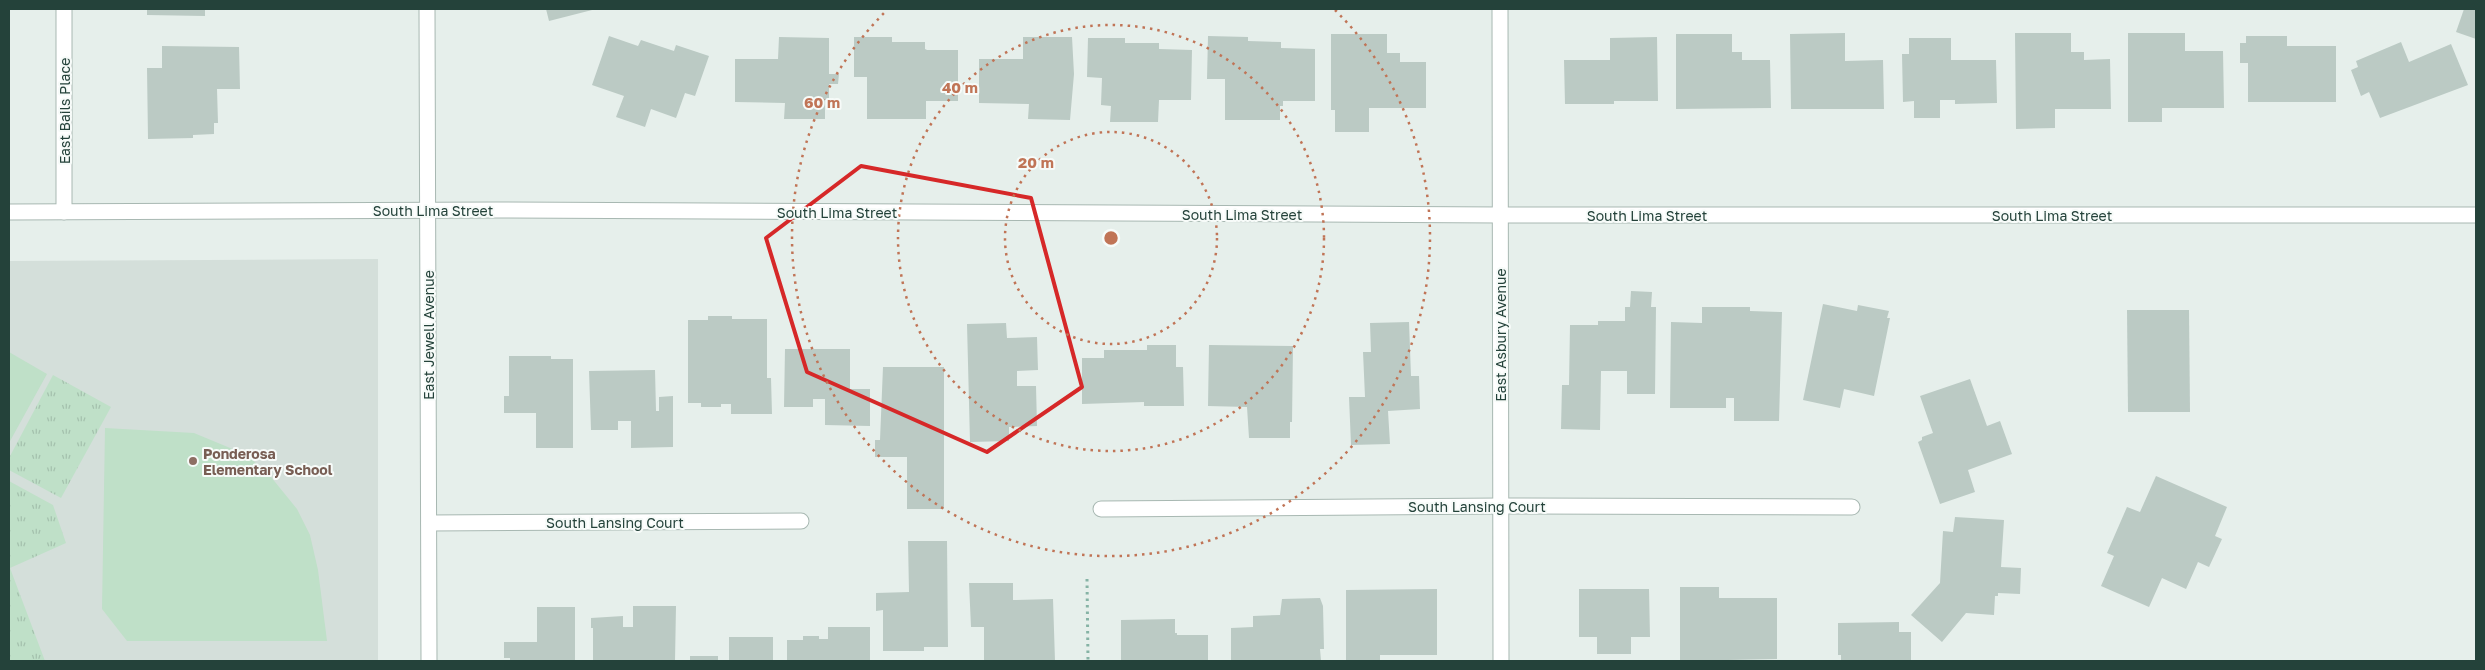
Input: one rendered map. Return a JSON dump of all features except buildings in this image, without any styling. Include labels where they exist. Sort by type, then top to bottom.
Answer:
[{"type":"street","name":"East Bails Place","points":[[64,9],[64,212]]},
{"type":"street","name":"East Jewell Avenue","points":[[427,9],[429,661]]},
{"type":"street","name":"East Asbury Avenue","points":[[1500,9],[1501,661]]},
{"type":"street","name":"South Lima Street","points":[[9,212],[428,210],[1500,215],[2476,215]]},
{"type":"street","name":"South Lansing Court","points":[[1101,509],[1500,506],[1852,507]]},
{"type":"street","name":"South Lansing Court","points":[[429,524],[801,521]]},
{"type":"path","points":[[1087,579],[1088,661]]},
{"type":"highlighted area","points":[[861,166],[1031,198],[1082,387],[987,452],[807,372],[766,238]]},
{"type":"shaded area","name":"Ponderosa Elementary School","points":[[378,259],[378,661],[9,661],[9,261]]},
{"type":"green space","points":[[9,352],[47,374],[9,443]]},
{"type":"green space","points":[[53,375],[111,407],[61,498],[9,470],[9,458]]},
{"type":"green space","points":[[105,428],[194,433],[247,455],[271,477],[297,509],[310,535],[318,570],[327,641],[127,641],[102,609]]},
{"type":"green space","points":[[9,481],[53,505],[66,543],[10,568],[45,661],[9,661]]},
{"type":"place","name":"Ponderosa Elementary School","points":[[193,461]]}]
